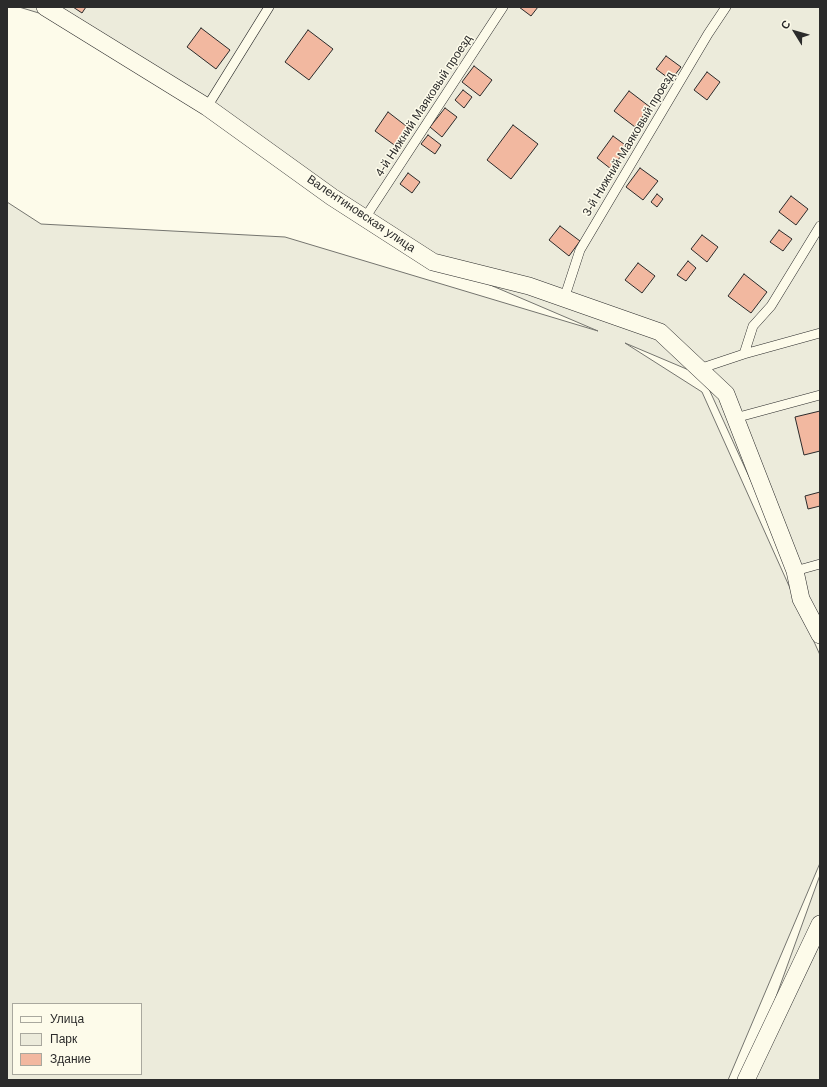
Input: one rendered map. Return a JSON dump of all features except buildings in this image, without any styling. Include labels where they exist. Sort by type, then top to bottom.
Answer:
[{"type":"street","name":"Валентиновская улица","points":[[45,7],[207,107],[332,197],[433,262],[529,286],[660,332],[726,394],[795,571],[801,599],[820,635]]},
{"type":"street","points":[[746,1080],[819,930]]},
{"type":"lane","points":[[207,107],[269,7]]},
{"type":"lane","name":"4-й Нижний Маяковый проезд","points":[[365,218],[503,7]]},
{"type":"lane","name":"3-й Нижний Маяковый проезд","points":[[564,299],[580,250],[708,34],[726,7]]},
{"type":"lane","points":[[744,354],[753,326],[772,306],[820,226]]},
{"type":"lane","points":[[699,369],[744,354],[820,333]]},
{"type":"lane","points":[[735,418],[820,395]]},
{"type":"lane","points":[[795,571],[820,564]]},
{"type":"green space","points":[[19,7],[820,7],[820,632],[703,376],[625,343],[702,392],[820,655],[820,863],[728,1080],[7,1080],[7,202],[41,224],[285,237],[598,331],[427,258],[52,17]]},
{"type":"green space","points":[[820,875],[820,1080],[746,1080]]}]
